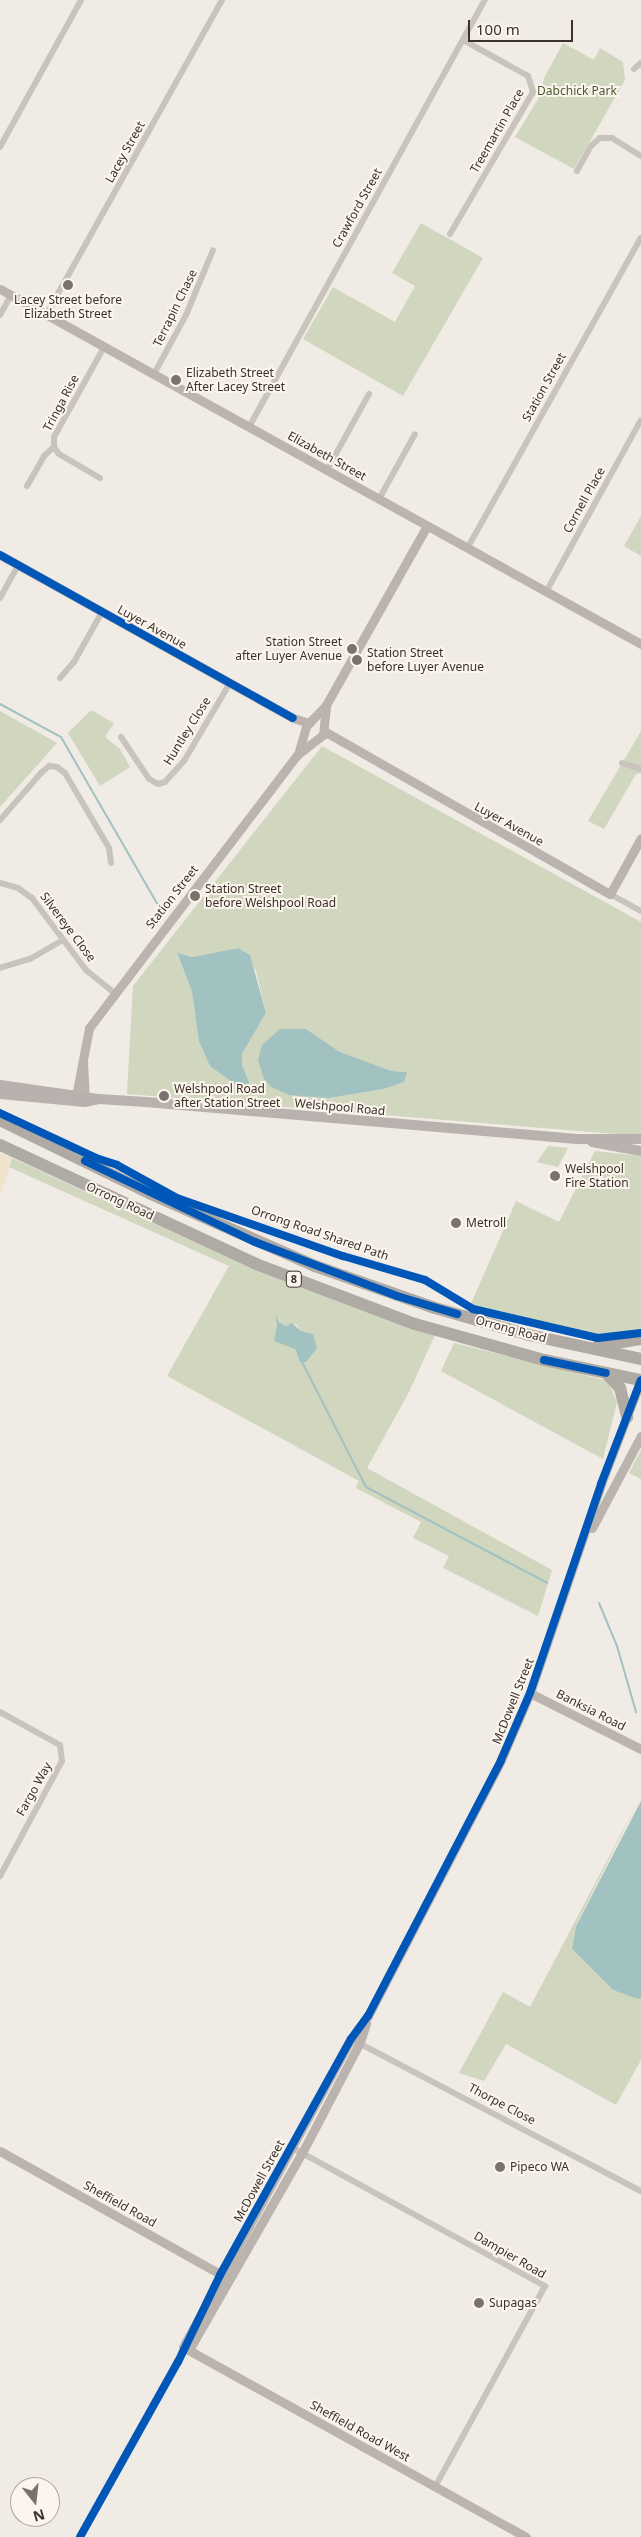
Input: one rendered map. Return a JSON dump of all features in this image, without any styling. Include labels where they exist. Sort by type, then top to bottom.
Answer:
[{"type":"highway","name":"Orrong Road","points":[[0,1120],[160,1198],[315,1266],[435,1308],[588,1348],[641,1359]]},
{"type":"highway","name":"Orrong Road","points":[[0,1145],[264,1268],[471,1341],[641,1380]]},
{"type":"highway","points":[[588,1348],[641,1339]]},
{"type":"highway","points":[[606,1373],[620,1388],[627,1417]]},
{"type":"main road","points":[[0,1085],[80,1098]]},
{"type":"main road","points":[[0,1094],[80,1098]]},
{"type":"main road","name":"Welshpool Road","points":[[80,1098],[578,1139],[641,1139]]},
{"type":"main road","name":"Welshpool Road","points":[[578,1139],[641,1151]]},
{"type":"street","points":[[0,147],[81,0]]},
{"type":"street","name":"Lacey Street","points":[[46,315],[222,0]]},
{"type":"street","name":"Crawford Street","points":[[249,427],[485,0]]},
{"type":"street","name":"Treemartin Place","points":[[450,234],[533,92],[528,76],[463,40]]},
{"type":"street","points":[[634,69],[641,62]]},
{"type":"street","points":[[577,171],[591,146],[600,138],[612,138],[641,156]]},
{"type":"street","name":"Station Street","points":[[468,547],[641,238]]},
{"type":"street","name":"Terrapin Chase","points":[[154,374],[186,315],[213,250]]},
{"type":"street","name":"Elizabeth Street","points":[[0,289],[641,644]]},
{"type":"street","points":[[0,315],[11,296]]},
{"type":"street","name":"Tringa Rise","points":[[100,478],[59,454],[54,447],[54,437],[104,347]]},
{"type":"street","points":[[327,470],[369,394]]},
{"type":"street","name":"Cornell Place","points":[[546,592],[641,420]]},
{"type":"street","points":[[379,499],[415,434]]},
{"type":"street","points":[[27,486],[44,456],[54,447]]},
{"type":"street","name":"Station Street","points":[[80,1098],[83,1061],[89,1028],[314,731],[326,705],[427,526]]},
{"type":"street","name":"Luyer Avenue","points":[[0,556],[314,731],[339,742],[641,911]]},
{"type":"street","points":[[0,598],[18,566]]},
{"type":"street","points":[[60,678],[74,662],[102,612]]},
{"type":"street","name":"Huntley Close","points":[[121,737],[142,772],[158,784],[165,782],[184,760],[230,683]]},
{"type":"street","points":[[622,763],[641,769]]},
{"type":"street","points":[[0,820],[41,772],[49,766],[57,767],[65,773],[109,848],[111,863]]},
{"type":"street","points":[[610,894],[641,838]]},
{"type":"street","name":"Silvereye Close","points":[[0,883],[18,888],[32,898],[61,941],[86,970],[114,993]]},
{"type":"street","points":[[0,968],[30,959],[61,941]]},
{"type":"street","name":"McDowell Street","points":[[224,2276],[302,2153],[368,2016],[501,1760],[530,1693],[641,1380]]},
{"type":"street","name":"McDowell Street","points":[[582,1545],[641,1436]]},
{"type":"street","name":"Banksia Road","points":[[530,1693],[641,1749]]},
{"type":"street","name":"Fargo Way","points":[[0,1712],[60,1745],[62,1761],[0,1876]]},
{"type":"street","name":"McDowell Street","points":[[80,2537],[186,2348],[291,2147],[356,2041]]},
{"type":"street","name":"Thorpe Close","points":[[356,2041],[641,2191]]},
{"type":"street","name":"Dampier Road","points":[[291,2147],[545,2286],[435,2487]]},
{"type":"street","name":"Sheffield Road","points":[[0,2151],[224,2276]]},
{"type":"street","name":"Sheffield Road West","points":[[186,2348],[526,2537]]},
{"type":"green space","name":"Dabchick Park","points":[[563,43],[594,60],[600,48],[623,62],[625,80],[574,169],[515,137],[541,94],[544,78]]},
{"type":"green space","points":[[421,223],[483,258],[403,396],[303,339],[333,287],[395,322],[415,286],[392,273]]},
{"type":"green space","points":[[641,516],[641,556],[624,546]]},
{"type":"green space","points":[[91,710],[114,723],[105,737],[120,749],[130,767],[100,786],[68,733]]},
{"type":"green space","points":[[0,711],[57,743],[0,807]]},
{"type":"green space","points":[[641,731],[641,773],[636,774],[604,829],[588,821]]},
{"type":"green space","points":[[322,746],[641,922],[641,1136],[127,1094],[133,986]],"holes":[[[238,948],[256,971],[266,1013],[242,1054],[242,1065],[249,1082],[195,1015],[192,992],[177,954],[192,957]],[[306,1029],[340,1052],[392,1071],[406,1072],[404,1082],[384,1089],[329,1098]]]},
{"type":"green space","points":[[548,1146],[568,1148],[558,1167],[537,1162]]},
{"type":"green space","points":[[595,1151],[641,1156],[641,1330],[620,1334],[593,1334],[470,1306],[516,1201],[559,1222]]},
{"type":"green space","points":[[12,1158],[255,1270],[435,1335],[409,1392],[367,1468],[552,1570],[538,1616],[443,1568],[449,1556],[413,1538],[421,1522],[356,1488],[359,1481],[167,1376],[229,1266],[9,1167]],"holes":[[[275,1314],[279,1322],[286,1326],[296,1324],[301,1331],[300,1362],[295,1349],[279,1341]]]},
{"type":"green space","points":[[454,1343],[608,1381],[617,1402],[603,1459],[441,1371]]},
{"type":"green space","points":[[641,1450],[641,1479],[629,1473]]},
{"type":"green space","points":[[641,1796],[576,1925],[572,1949],[613,1990],[641,1998],[641,2060],[616,2105],[506,2044],[484,2081],[459,2073],[503,1992],[530,2007]]},
{"type":"sand","points":[[0,1153],[12,1158],[0,1197]]},
{"type":"water","points":[[238,948],[250,955],[266,1013],[242,1054],[242,1065],[249,1082],[246,1092],[210,1066],[199,1041],[192,992],[177,953],[192,957]]},
{"type":"water","points":[[280,1029],[306,1029],[340,1052],[392,1071],[407,1072],[404,1082],[384,1089],[329,1098],[289,1095],[271,1087],[264,1079],[258,1060],[262,1045]]},
{"type":"water","points":[[275,1314],[279,1322],[286,1326],[292,1323],[301,1331],[313,1334],[317,1348],[306,1362],[300,1362],[295,1349],[274,1341],[277,1326]]},
{"type":"water","points":[[641,1801],[641,1998],[638,1999],[613,1990],[572,1949],[576,1926]]},
{"type":"waterway","points":[[0,704],[61,737],[157,903]]},
{"type":"waterway","points":[[302,1362],[366,1487],[547,1583]]},
{"type":"waterway","points":[[599,1603],[617,1646],[636,1712]]},
{"type":"cycle path","points":[[0,555],[293,718]]},
{"type":"cycle path","name":"Orrong Road Shared Path","points":[[0,1113],[96,1158],[117,1165],[177,1198],[343,1256],[425,1280],[473,1309],[598,1338],[641,1333]]},
{"type":"cycle path","points":[[85,1161],[255,1242],[397,1296],[457,1314]]},
{"type":"cycle path","points":[[544,1360],[606,1373]]},
{"type":"cycle path","points":[[80,2537],[178,2362],[220,2275],[351,2039],[368,2016],[501,1760],[530,1693],[601,1484],[641,1380]]},
{"type":"place","name":"Lacey Street before Elizabeth Street","points":[[68,285]]},
{"type":"place","name":"Elizabeth Street After Lacey Street","points":[[176,380]]},
{"type":"place","name":"Station Street after Luyer Avenue","points":[[352,649]]},
{"type":"place","name":"Station Street before Luyer Avenue","points":[[357,660]]},
{"type":"place","name":"Station Street before Welshpool Road","points":[[195,896]]},
{"type":"place","name":"Welshpool Road after Station Street","points":[[164,1096]]},
{"type":"place","name":"Welshpool Fire Station","points":[[555,1176]]},
{"type":"place","name":"Metroll","points":[[456,1223]]},
{"type":"place","name":"Pipeco WA","points":[[500,2167]]},
{"type":"place","name":"Supagas","points":[[479,2303]]}]
